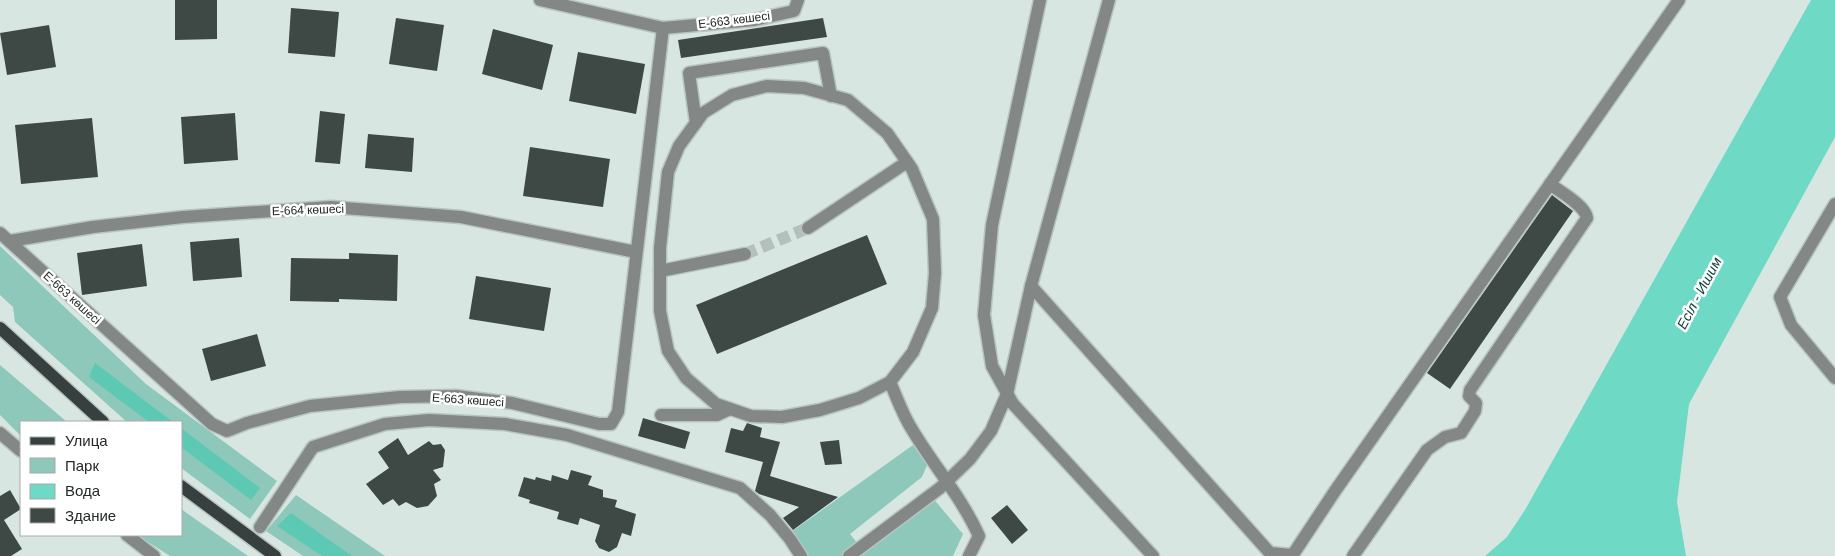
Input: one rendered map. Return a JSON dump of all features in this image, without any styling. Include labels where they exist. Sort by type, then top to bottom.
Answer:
[{"type":"main road","points":[[1,330],[102,421]]},
{"type":"main road","points":[[182,487],[275,556]]},
{"type":"street","name":"Е-663 көшесі","points":[[540,0],[662,28],[754,20],[794,11],[798,0]]},
{"type":"street","points":[[1040,0],[992,225],[984,314],[992,366],[1013,404],[1153,556]]},
{"type":"street","points":[[848,556],[940,488],[970,459],[992,430],[1006,394],[1031,286],[1109,0]]},
{"type":"street","points":[[1031,286],[1270,553],[1292,555],[1340,483],[1679,0]]},
{"type":"street","name":"Е-663 көшесі","points":[[5,237],[212,424],[227,431],[247,423],[310,406],[400,397],[456,396],[512,403],[599,424],[611,424],[618,412],[662,28]]},
{"type":"street","points":[[696,123],[689,73],[823,53],[831,96]]},
{"type":"street","points":[[767,86],[804,88],[831,96],[848,100],[887,133],[912,169],[932,219],[935,272],[932,308],[913,352],[890,382],[859,398],[820,410],[789,416],[751,416],[716,404],[686,378],[668,351],[660,311],[660,248],[668,172],[679,146],[703,113],[732,95],[767,86]]},
{"type":"street","points":[[808,228],[907,162]]},
{"type":"street","points":[[1353,556],[1427,450],[1445,438],[1461,432],[1475,411],[1476,403],[1469,396],[1470,390],[1587,218],[1586,212],[1580,206],[1550,184]]},
{"type":"street","points":[[1835,204],[1780,297],[1791,325],[1835,378]]},
{"type":"street","name":"Е-664 көшесі","points":[[5,237],[183,217],[331,207],[461,217],[636,252]]},
{"type":"street","points":[[660,271],[745,254]]},
{"type":"street","points":[[890,382],[912,430],[966,510],[979,536],[969,556]]},
{"type":"street","points":[[661,415],[717,415],[730,409]]},
{"type":"street","points":[[260,527],[313,447],[385,424],[429,420],[506,424],[567,435],[740,488],[770,515],[801,556]]},
{"type":"street","points":[[0,433],[20,450]]},
{"type":"street","points":[[128,536],[154,556]]},
{"type":"green space","points":[[0,246],[146,384],[277,481],[250,519],[182,469],[182,421],[126,421],[15,322],[13,307],[0,295]]},
{"type":"green space","points":[[0,365],[66,421],[20,421],[20,435],[0,415]]},
{"type":"green space","points":[[913,445],[927,465],[922,477],[850,534],[858,544],[842,556],[804,556],[787,535]]},
{"type":"green space","points":[[296,495],[385,556],[303,556],[266,531]]},
{"type":"green space","points":[[932,497],[963,534],[953,556],[856,556]]},
{"type":"green space","points":[[182,510],[248,556],[170,556],[139,536],[182,536]]},
{"type":"shaded area","points":[[95,363],[172,421],[148,421],[89,377]]},
{"type":"shaded area","points":[[182,429],[260,488],[251,500],[182,448]]},
{"type":"shaded area","points":[[291,513],[352,556],[322,556],[277,526]]},
{"type":"water","name":"Есіл - Ишим","points":[[1811,0],[1835,0],[1835,137],[1689,404],[1677,502],[1686,556],[1485,556],[1507,537],[1525,510]]},
{"type":"building","points":[[175,0],[217,0],[217,39],[175,40]]},
{"type":"building","points":[[291,8],[339,12],[335,57],[288,53]]},
{"type":"building","points":[[396,18],[444,25],[437,71],[389,64]]},
{"type":"building","points":[[823,18],[827,37],[681,58],[678,40]]},
{"type":"building","points":[[49,25],[56,67],[7,75],[0,33]]},
{"type":"building","points":[[493,29],[553,45],[542,90],[482,74]]},
{"type":"building","points":[[578,52],[645,64],[636,114],[569,101]]},
{"type":"building","points":[[320,111],[345,114],[340,164],[315,162]]},
{"type":"building","points":[[235,113],[238,160],[184,164],[181,117]]},
{"type":"building","points":[[92,118],[98,177],[21,184],[15,125]]},
{"type":"building","points":[[368,134],[414,138],[412,172],[365,168]]},
{"type":"building","points":[[530,147],[610,159],[603,207],[523,196]]},
{"type":"building","points":[[1552,195],[1573,211],[1450,389],[1427,373]]},
{"type":"building","points":[[867,235],[887,284],[717,354],[696,305]]},
{"type":"building","points":[[239,238],[242,277],[193,281],[190,242]]},
{"type":"building","points":[[142,244],[147,286],[82,295],[77,253]]},
{"type":"building","points":[[349,253],[398,255],[397,301],[339,299],[339,302],[290,301],[291,258],[349,259]]},
{"type":"building","points":[[476,276],[551,288],[544,331],[469,319]]},
{"type":"building","points":[[257,334],[266,366],[211,381],[202,349]]},
{"type":"building","points":[[643,418],[690,432],[685,449],[638,436]]},
{"type":"building","points":[[747,423],[762,428],[760,437],[780,442],[770,476],[838,497],[793,530],[783,518],[799,507],[755,491],[763,462],[725,452],[731,428],[743,431]]},
{"type":"building","points":[[398,438],[408,455],[429,441],[433,445],[441,444],[445,450],[443,467],[433,470],[441,480],[434,484],[437,496],[428,506],[417,508],[406,502],[399,506],[393,499],[383,505],[366,484],[389,468],[378,452]]},
{"type":"building","points":[[839,440],[842,464],[825,465],[820,442]]},
{"type":"building","points":[[571,470],[592,476],[588,485],[603,490],[603,497],[617,500],[615,507],[636,514],[631,536],[622,533],[617,547],[609,552],[599,548],[595,541],[600,525],[580,518],[578,525],[557,519],[559,512],[529,503],[530,500],[518,496],[524,477],[535,480],[536,477],[551,481],[552,475],[568,480]]},
{"type":"building","points":[[10,490],[20,507],[20,510],[4,520],[22,549],[11,556],[0,556],[0,496]]},
{"type":"building","points":[[1007,505],[1028,530],[1012,544],[991,518]]},
{"type":"tunnel","points":[[745,254],[808,228]]}]
